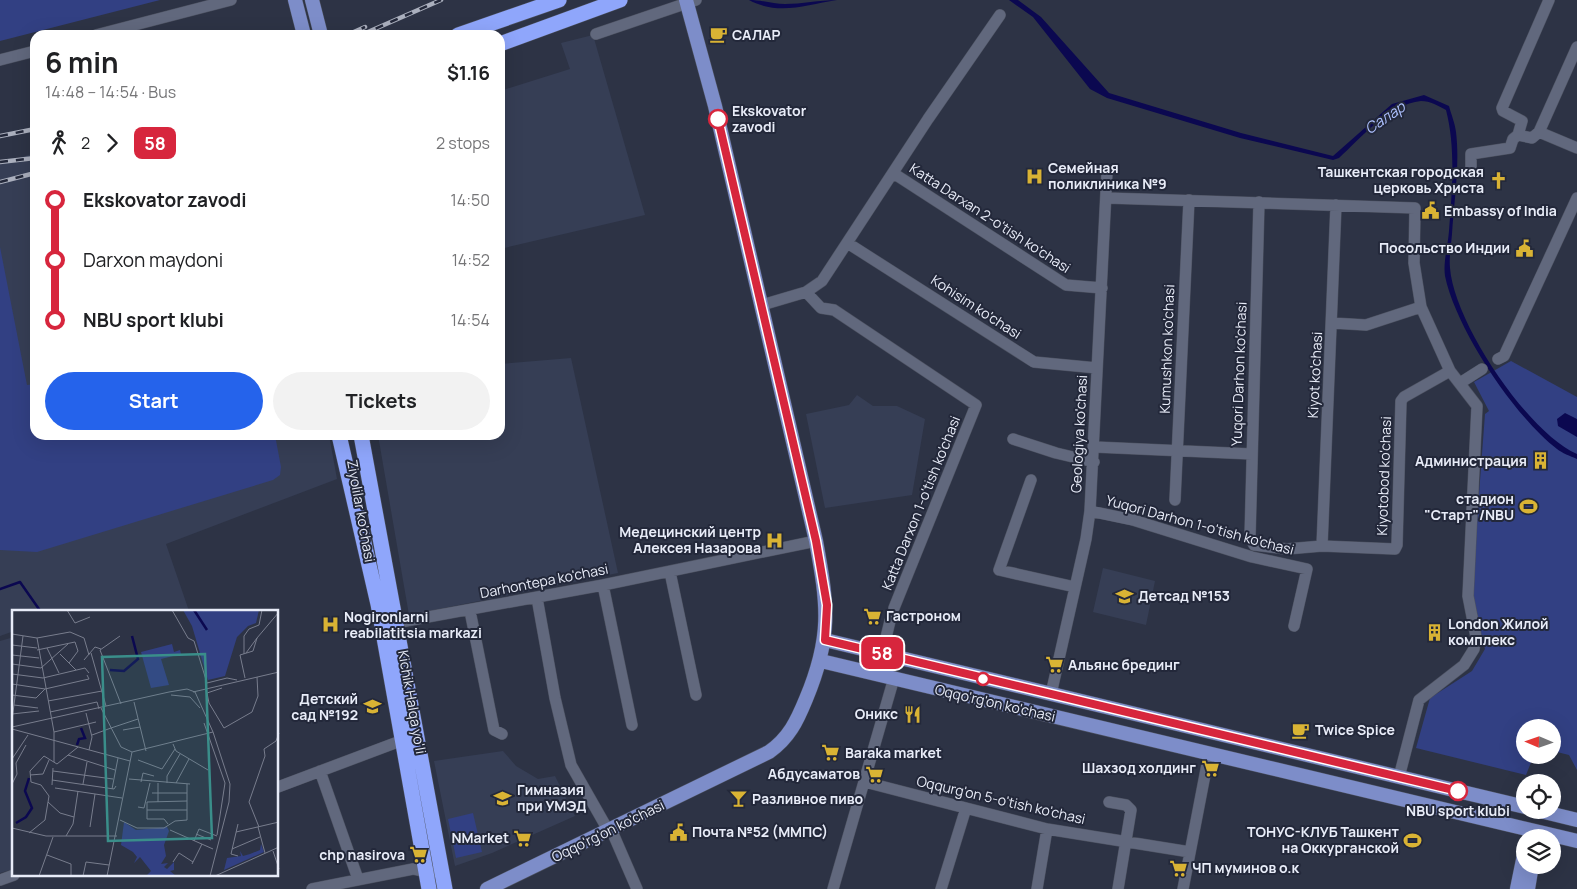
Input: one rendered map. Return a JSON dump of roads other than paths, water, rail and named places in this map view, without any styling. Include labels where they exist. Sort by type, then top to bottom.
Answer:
[{"type":"highway","points":[[472,30],[559,0]]},
{"type":"highway","points":[[505,42],[620,0]]},
{"type":"highway","name":"Kichik Halqa yo'li","points":[[340,440],[375,586],[388,624],[445,889]]},
{"type":"highway","name":"Kichik Halqa yo'li","points":[[362,440],[403,740],[429,889]]},
{"type":"main road","points":[[295,0],[303,30]]},
{"type":"main road","points":[[312,0],[320,30]]},
{"type":"main road","points":[[690,1],[816,541],[826,599],[825,640],[821,661]]},
{"type":"main road","name":"Ziyolilar ko'chasi","points":[[348,440],[375,586]]},
{"type":"main road","name":"Oqqo'rg'on ko'chasi","points":[[825,640],[1516,805]]},
{"type":"main road","name":"Oqqo'rg'on ko'chasi","points":[[487,889],[762,757],[780,744],[794,727],[821,661],[1516,830]]},
{"type":"main road","points":[[1119,732],[1124,711]]},
{"type":"main road","points":[[1209,754],[1213,733]]},
{"type":"main road","points":[[1561,816],[1577,820]]},
{"type":"main road","name":"Oqqo'rg'on ko'chasi","points":[[1561,838],[1577,841]]},
{"type":"main road","points":[[1518,889],[1521,874]]},
{"type":"main road","points":[[1528,889],[1530,874]]},
{"type":"street","points":[[115,30],[231,0]]},
{"type":"street","points":[[1471,173],[1471,154],[1510,148],[1513,139],[1518,135],[1522,121],[1502,108],[1549,0]]},
{"type":"street","points":[[596,34],[690,1]]},
{"type":"street","name":"Katta Darxan 2-o'tish ko'chasi","points":[[762,305],[806,292],[822,282],[1000,15]]},
{"type":"street","points":[[1518,135],[1532,138],[1539,132],[1577,47]]},
{"type":"street","points":[[0,60],[30,51]]},
{"type":"street","points":[[1539,132],[1577,148]]},
{"type":"street","name":"Geologiya ko'chasi","points":[[1051,694],[1086,539],[1090,511],[1095,447],[1107,172]]},
{"type":"street","name":"Katta Darxan 2-o'tish ko'chasi","points":[[893,173],[1066,285],[1102,288]]},
{"type":"street","points":[[1107,198],[1415,208],[1414,262],[1421,307],[1450,371],[1477,408],[1468,596],[1475,625],[1475,643],[1472,654],[1464,665],[1419,700],[1399,777]]},
{"type":"street","points":[[1498,359],[1504,356],[1577,198]]},
{"type":"street","name":"Kumushkon ko'chasi","points":[[1175,500],[1188,200]]},
{"type":"street","name":"Yuqori Darhon ko'chasi","points":[[1254,545],[1250,537],[1260,202]]},
{"type":"street","name":"Kiyot ko'chasi","points":[[1322,546],[1336,205]]},
{"type":"street","name":"Kohisim ko'chasi","points":[[849,244],[1034,362],[1097,368]]},
{"type":"street","name":"Katta Darxon 1-o'tish ko'chasi","points":[[806,292],[821,308],[834,310],[976,405],[894,608]]},
{"type":"street","points":[[1332,323],[1366,325],[1421,307]]},
{"type":"street","points":[[1460,383],[1482,369]]},
{"type":"street","name":"Kiyotobod ko'chasi","points":[[1395,549],[1401,401],[1404,397],[1450,371]]},
{"type":"street","points":[[1013,439],[1056,453],[1094,462]]},
{"type":"street","points":[[1095,447],[1252,454]]},
{"type":"street","points":[[1031,480],[999,570],[1075,587]]},
{"type":"street","name":"Yuqori Darhon 1-o'tish ko'chasi","points":[[1090,511],[1133,520],[1252,557],[1306,569],[1294,626]]},
{"type":"street","name":"Darhontepa ko'chasi","points":[[388,624],[470,611],[816,541]]},
{"type":"street","name":"Yuqori Darhon 1-o'tish ko'chasi","points":[[1254,545],[1287,549],[1322,546],[1395,549]]},
{"type":"street","points":[[670,572],[696,696]]},
{"type":"street","points":[[603,585],[632,726]]},
{"type":"street","points":[[537,598],[555,698],[571,765],[610,830],[637,889]]},
{"type":"street","points":[[470,611],[494,730],[502,734]]},
{"type":"street","points":[[882,654],[890,622]]},
{"type":"street","points":[[833,889],[894,678]]},
{"type":"street","points":[[279,787],[403,740]]},
{"type":"street","points":[[1183,889],[1209,754]]},
{"type":"street","points":[[320,771],[358,879]]},
{"type":"street","name":"Oqqurg'on 5-o'tish ko'chasi","points":[[865,782],[1048,829],[1190,852]]},
{"type":"street","points":[[1109,802],[1126,805],[1131,810],[1118,889]]},
{"type":"street","points":[[941,889],[966,808]]},
{"type":"street","points":[[1037,889],[1048,829]]},
{"type":"street","points":[[312,889],[412,869],[426,872],[441,872]]},
{"type":"street","points":[[0,880],[12,876]]},
{"type":"waterway","points":[[0,589],[20,582],[40,610]]},
{"type":"railway","points":[[372,30],[441,0]]},
{"type":"railway","points":[[358,30],[365,27]]},
{"type":"railway","points":[[0,136],[30,130]]},
{"type":"railway","points":[[0,162],[30,159]]},
{"type":"railway","points":[[0,182],[30,174]]},
{"type":"place","name":"САЛАР","points":[[718,35]]},
{"type":"place","name":"Ekskovator zavodi","points":[[718,119]]},
{"type":"place","name":"Семейная поликлиника №9","points":[[1034,176]]},
{"type":"place","name":"Ташкентская городская церковь Христа","points":[[1498,180]]},
{"type":"place","name":"Embassy of India","points":[[1430,211]]},
{"type":"place","name":"Посольство Индии","points":[[1524,248]]},
{"type":"place","name":"Администрация","points":[[1541,461]]},
{"type":"place","name":"стадион \"Старт\"/NBU","points":[[1528,507]]},
{"type":"place","name":"Медецинский центр Алексея Назарова","points":[[775,540]]},
{"type":"place","name":"Детсад №153","points":[[1124,596]]},
{"type":"place","name":"Гастроном","points":[[872,616]]},
{"type":"place","name":"Nogironlarni reabilatitsia markazi","points":[[330,625]]},
{"type":"place","name":"London Жилой комплекс","points":[[1434,632]]},
{"type":"place","name":"Альянс брединг","points":[[1054,665]]},
{"type":"place","name":"Детский сад №192","points":[[372,707]]},
{"type":"place","name":"Оникс","points":[[912,714]]},
{"type":"place","name":"Twice Spice","points":[[1301,730]]},
{"type":"place","name":"Baraka market","points":[[831,753]]},
{"type":"place","name":"Шахзод холдинг","points":[[1210,768]]},
{"type":"place","name":"Абдусаматов","points":[[874,774]]},
{"type":"place","name":"NBU sport klubi","points":[[1458,791]]},
{"type":"place","name":"Гимназия при УМЭД","points":[[503,798]]},
{"type":"place","name":"Разливное пиво","points":[[738,799]]},
{"type":"place","name":"Почта №52 (ММПС)","points":[[678,832]]},
{"type":"place","name":"NMarket","points":[[523,838]]},
{"type":"place","name":"ТОНУС-КЛУБ Ташкент на Оккурганской","points":[[1413,840]]},
{"type":"place","name":"chp nasirova","points":[[419,855]]},
{"type":"place","name":"ЧП муминов о.к","points":[[1178,868]]},
{"type":"water label","name":"Салар","points":[[1385,118]]}]
